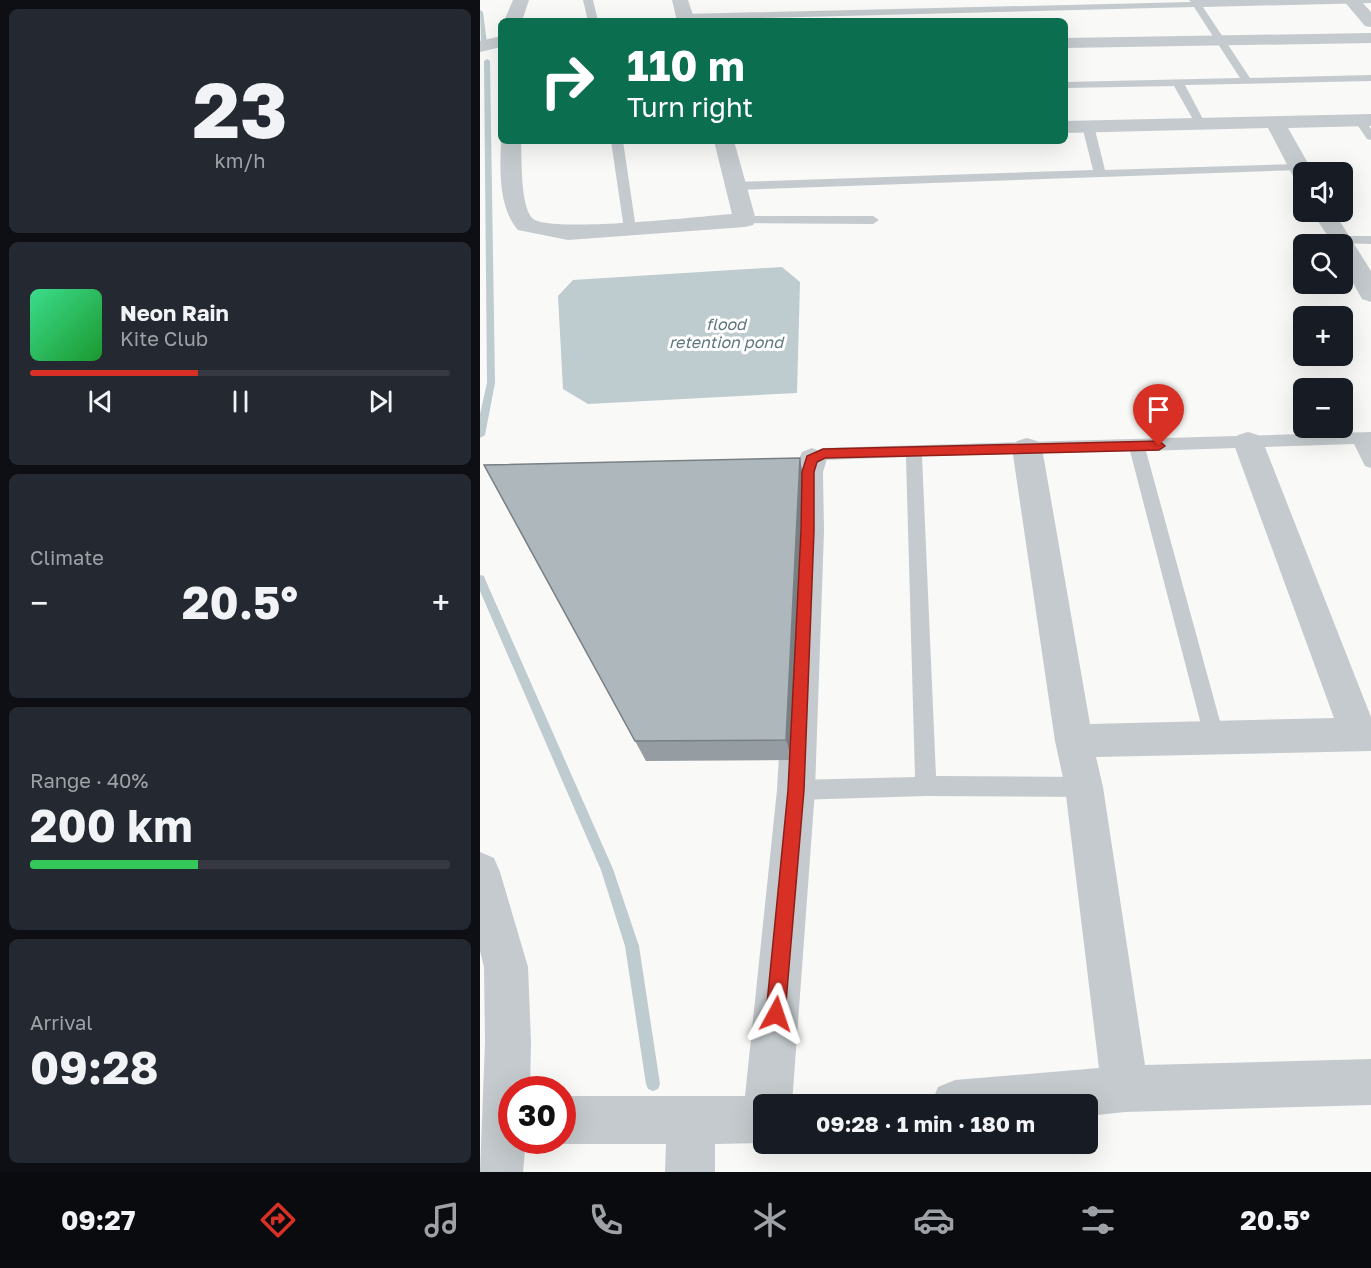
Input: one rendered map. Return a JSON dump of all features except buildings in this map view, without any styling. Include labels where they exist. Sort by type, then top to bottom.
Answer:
[{"type":"street","points":[[514,18],[521,0]]},
{"type":"street","points":[[1351,0],[1371,22]]},
{"type":"street","points":[[1068,43],[1371,38]]},
{"type":"street","points":[[480,47],[498,42]]},
{"type":"street","points":[[1068,127],[1365,120]]},
{"type":"street","points":[[1275,122],[1296,162]]},
{"type":"street","points":[[511,144],[514,202],[519,217],[526,225],[568,233],[745,220],[725,144]]},
{"type":"street","points":[[1353,260],[1371,294]]},
{"type":"street","points":[[1074,741],[1365,734],[1248,442]]},
{"type":"street","points":[[1027,448],[1074,741],[1084,787],[1125,1089]]},
{"type":"street","points":[[769,1094],[796,790],[808,531],[808,472],[812,459]]},
{"type":"street","points":[[480,872],[506,967],[508,1042],[504,1076]]},
{"type":"street","points":[[1068,1094],[1125,1089],[1371,1082]]},
{"type":"street","points":[[576,1120],[753,1120]]},
{"type":"street","points":[[690,1172],[691,1121]]},
{"type":"street","points":[[498,1154],[498,1172]]},
{"type":"lane","points":[[588,0],[592,18]]},
{"type":"lane","points":[[683,13],[984,5],[1371,0]]},
{"type":"lane","points":[[1195,2],[1248,82]]},
{"type":"lane","points":[[1068,85],[1371,78]]},
{"type":"lane","points":[[1178,83],[1200,123]]},
{"type":"lane","points":[[1365,120],[1371,137]]},
{"type":"lane","points":[[1088,126],[1100,173]]},
{"type":"lane","points":[[617,144],[630,229]]},
{"type":"lane","points":[[737,186],[1100,173],[1293,171]]},
{"type":"lane","points":[[745,220],[873,220]]},
{"type":"lane","points":[[1353,240],[1371,240]]},
{"type":"lane","points":[[812,459],[823,454],[914,450],[1137,447],[1365,438],[1371,462]]},
{"type":"lane","points":[[1137,447],[1214,736]]},
{"type":"lane","points":[[914,450],[926,786]]},
{"type":"lane","points":[[796,790],[926,786],[1084,787]]},
{"type":"water","name":"flood retention pond","points":[[782,267],[800,282],[797,393],[588,404],[563,389],[558,296],[573,280]]},
{"type":"waterway","points":[[480,12],[484,43]]},
{"type":"waterway","points":[[480,435],[491,383],[487,61]]},
{"type":"waterway","points":[[480,579],[607,869],[632,946],[653,1084]]},
{"type":"route","points":[[776,1014],[796,790],[808,531],[808,472],[812,459],[823,454],[914,450],[1159,446]]}]
